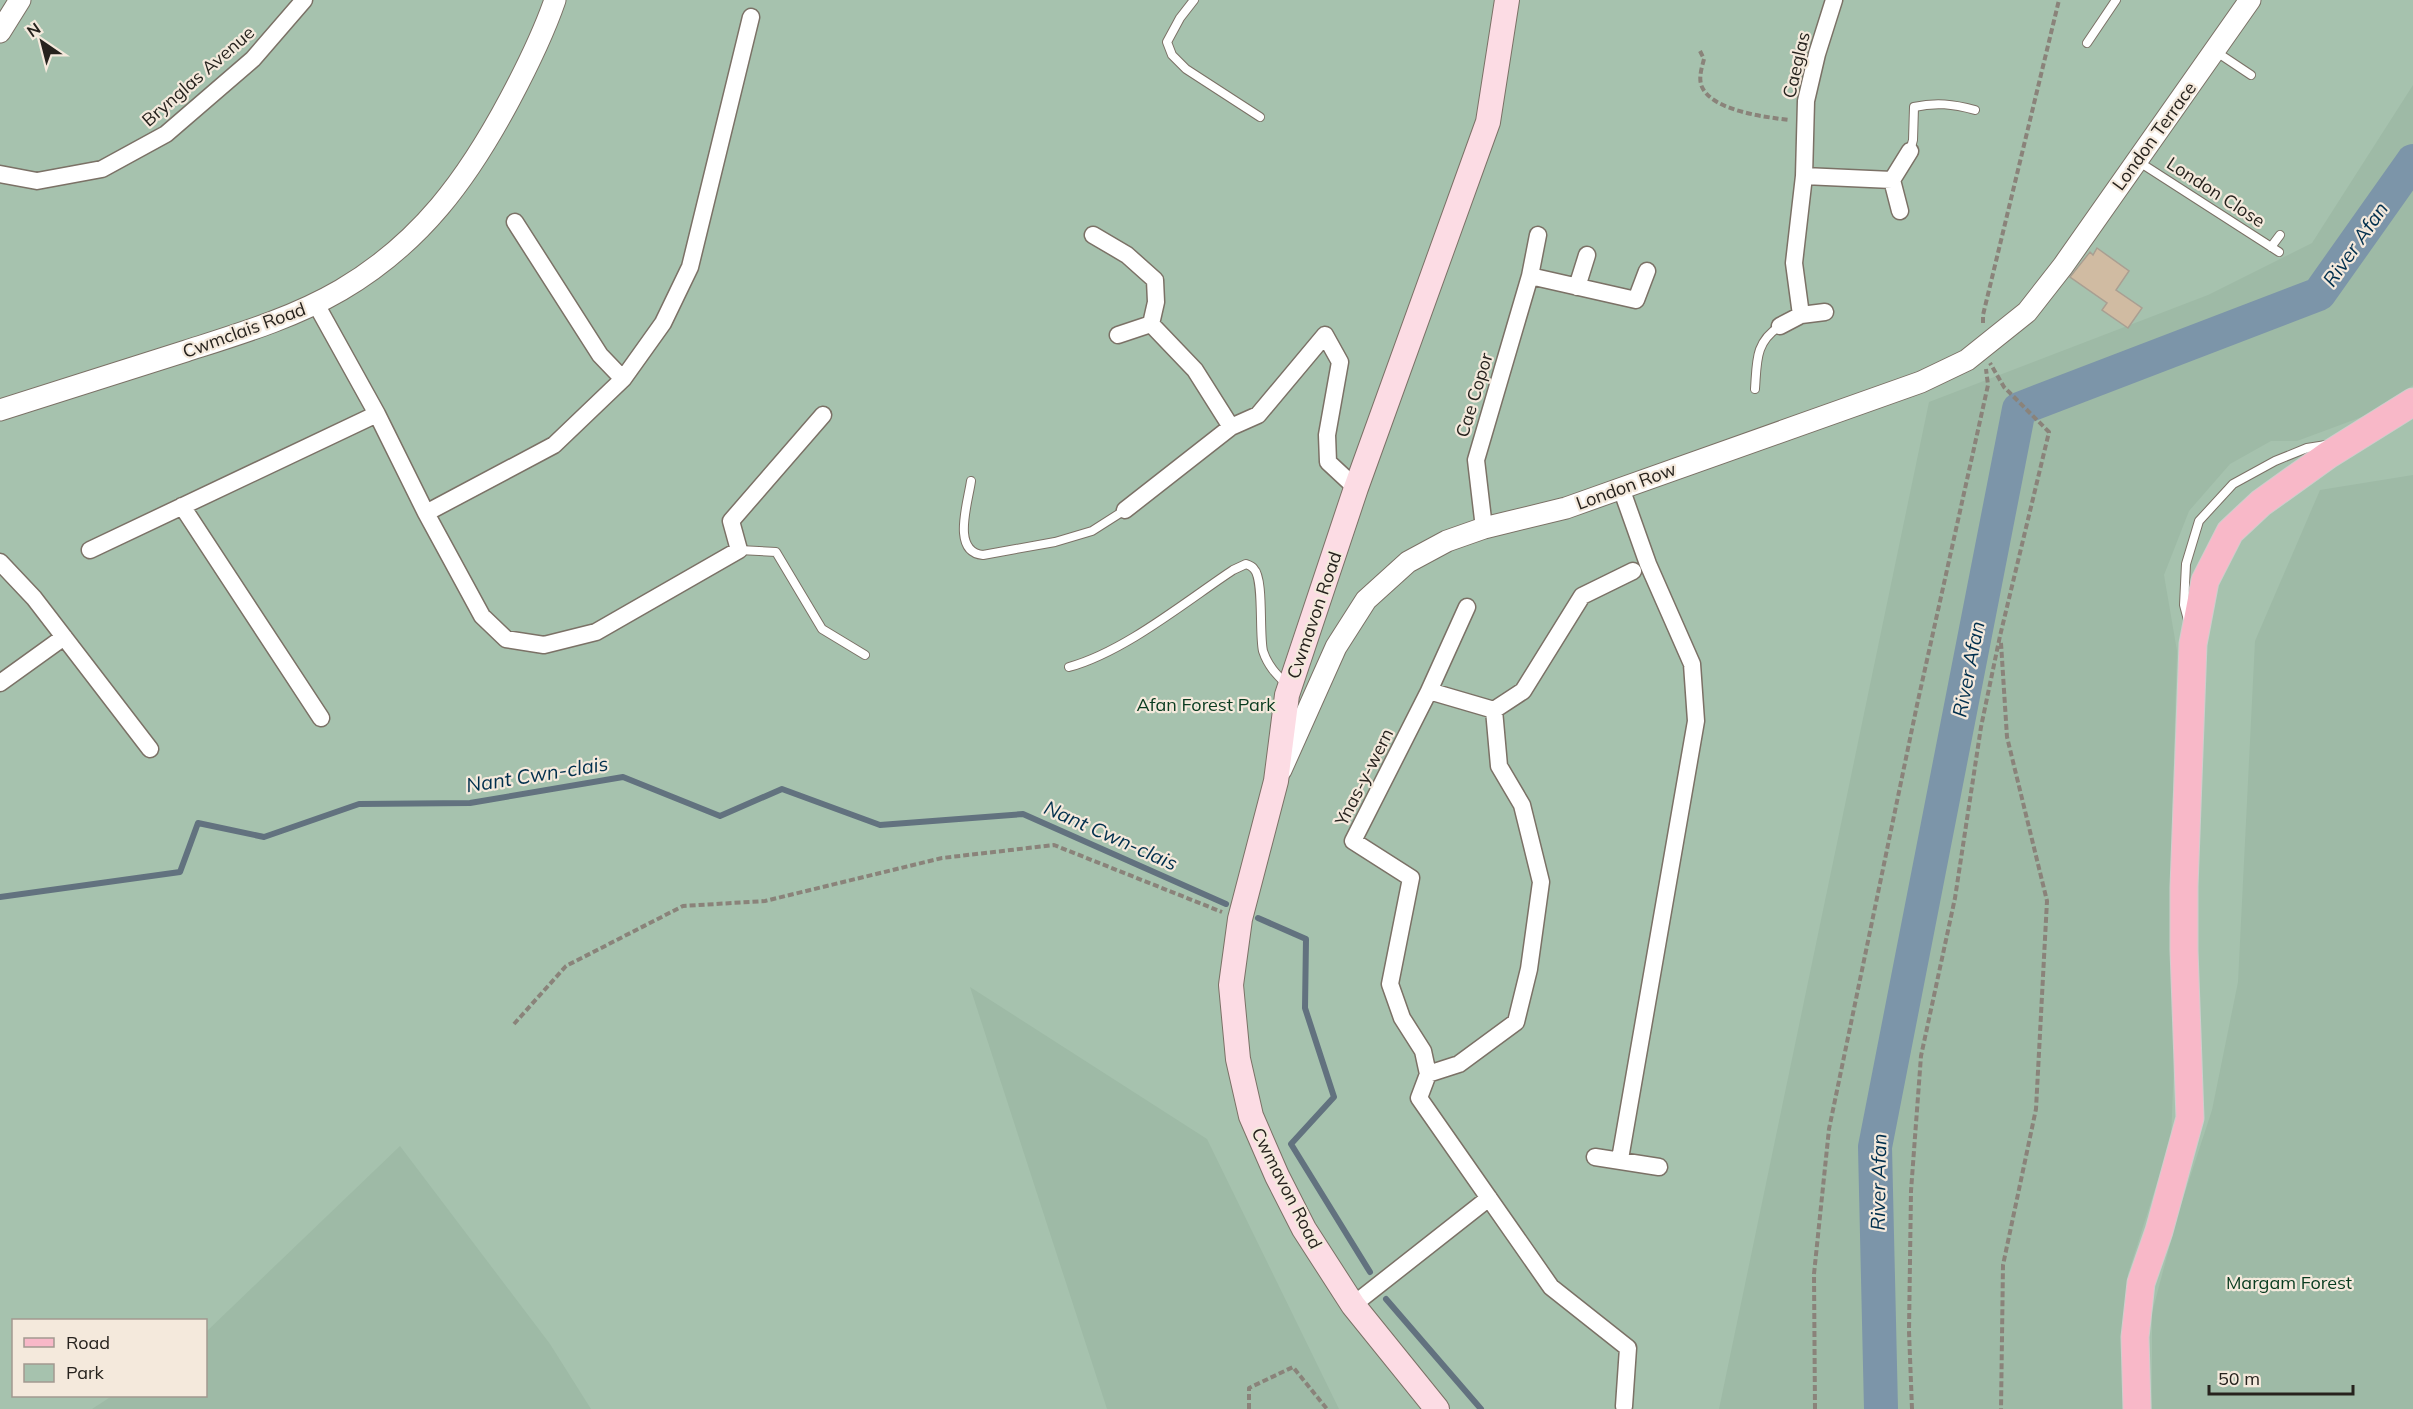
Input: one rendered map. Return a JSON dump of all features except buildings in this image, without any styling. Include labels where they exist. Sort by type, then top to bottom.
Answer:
[{"type":"main road","name":"Cwmavon Road","points":[[1437,1409],[1353,1305],[1304,1229],[1277,1176],[1251,1116],[1238,1059],[1231,985],[1240,920],[1276,781],[1290,687],[1356,488],[1488,122],[1507,0]]},
{"type":"main road","points":[[2137,1409],[2135,1337],[2141,1283],[2159,1231],[2190,1118],[2184,897],[2193,644],[2205,581],[2230,532],[2261,502],[2413,402]]},
{"type":"street","points":[[0,32],[20,0]]},
{"type":"street","name":"Brynglas Avenue","points":[[0,174],[37,181],[102,169],[166,134],[253,59],[304,0]]},
{"type":"street","name":"Cwmclais Road","points":[[0,410],[264,326],[316,304],[343,289],[389,256],[417,233],[446,202],[484,147],[534,54],[555,0]]},
{"type":"street","name":"Caeglas","points":[[1801,315],[1794,263],[1804,176],[1806,101],[1817,54],[1834,0]]},
{"type":"street","name":"London Terrace","points":[[2057,272],[2250,0]]},
{"type":"street","points":[[426,513],[554,445],[623,379],[663,323],[690,267],[751,17]]},
{"type":"street","points":[[1900,211],[1892,180],[1910,151]]},
{"type":"street","points":[[1804,176],[1892,180]]},
{"type":"street","points":[[514,222],[600,355],[623,379]]},
{"type":"street","points":[[1093,235],[1127,255],[1155,280],[1156,302],[1151,324]]},
{"type":"street","name":"Cae Copor","points":[[1484,528],[1476,460],[1530,276],[1538,235]]},
{"type":"street","points":[[1577,287],[1587,255]]},
{"type":"street","points":[[1530,276],[1636,300],[1647,271]]},
{"type":"street","name":"London Row","points":[[1276,781],[1336,647],[1366,600],[1408,562],[1448,541],[1484,528],[1566,508],[1921,382],[1946,371],[1982,350],[2027,312],[2057,272]]},
{"type":"street","points":[[316,304],[377,414],[426,513],[482,616],[506,639],[544,645],[597,632],[739,550],[732,521],[823,415]]},
{"type":"street","points":[[1780,326],[1801,315],[1825,312]]},
{"type":"street","points":[[1151,324],[1196,370],[1231,427]]},
{"type":"street","points":[[1118,335],[1151,324]]},
{"type":"street","points":[[1125,510],[1231,427],[1258,415],[1325,335],[1340,362],[1327,435],[1328,462],[1356,488]]},
{"type":"street","points":[[90,550],[377,414]]},
{"type":"street","points":[[1620,1159],[1696,722],[1692,664],[1648,564],[1621,488]]},
{"type":"street","points":[[182,506],[321,718]]},
{"type":"street","points":[[0,562],[34,598],[150,749]]},
{"type":"street","points":[[1467,607],[1429,691],[1494,710],[1523,691],[1582,596],[1633,571]]},
{"type":"street","points":[[0,683],[64,637]]},
{"type":"street","name":"Ynas-y-wern","points":[[1429,691],[1353,841],[1411,878],[1390,984],[1402,1018],[1423,1051],[1428,1074],[1419,1098],[1551,1287],[1628,1348],[1624,1406]]},
{"type":"street","points":[[1428,1074],[1459,1064],[1516,1022],[1529,969],[1541,882],[1522,805],[1499,766],[1494,710]]},
{"type":"street","points":[[1595,1157],[1620,1159],[1659,1167]]},
{"type":"street","points":[[1353,1305],[1489,1198]]},
{"type":"lane","points":[[1194,0],[1170,34],[1167,42],[1172,55],[1186,69],[1260,117]]},
{"type":"lane","points":[[2086,43],[2116,0]]},
{"type":"lane","points":[[2215,51],[2251,75]]},
{"type":"lane","points":[[1910,151],[1913,140],[1914,107],[1932,103],[1953,104],[1975,110]]},
{"type":"lane","name":"London Close","points":[[2136,160],[2275,249],[2280,235]]},
{"type":"lane","points":[[1755,389],[1757,355],[1769,333],[1780,326]]},
{"type":"lane","points":[[971,481],[963,539],[968,549],[974,554],[983,555],[1056,542],[1092,531],[1125,510]]},
{"type":"lane","points":[[739,550],[776,552],[822,629],[865,655]]},
{"type":"lane","points":[[1069,667],[1114,648],[1233,570],[1246,564],[1255,569],[1259,580],[1263,651],[1272,670],[1290,687]]},
{"type":"path","points":[[1815,1409],[1814,1274],[1829,1129],[1917,705],[1989,385],[1982,350],[1983,315],[2059,0]]},
{"type":"path","points":[[1700,51],[1704,59],[1700,75],[1702,87],[1721,106],[1805,122]]},
{"type":"path","points":[[1912,1409],[1909,1331],[1911,1191],[1921,1056],[1955,898],[1981,727],[2000,636],[2049,432],[2004,387],[1982,350]]},
{"type":"path","points":[[2000,636],[2007,737],[2047,901],[2036,1109],[2003,1265],[2001,1409]]},
{"type":"path","points":[[514,1024],[566,966],[683,906],[765,901],[942,858],[1053,845],[1240,920]]},
{"type":"path","points":[[1249,1409],[1249,1388],[1293,1366],[1327,1409]]},
{"type":"green space","name":"Afan Forest Park","points":[[0,0],[2413,0],[2413,1409],[0,1409]]},
{"type":"green space","points":[[2413,85],[2413,385],[2367,415],[2297,441],[2271,441],[2230,464],[2189,511],[2164,575],[2177,651],[2172,820],[2174,1063],[2171,1139],[2128,1274],[2122,1328],[2124,1409],[1719,1409],[1929,402],[2208,295],[2312,243]]},
{"type":"green space","name":"Margam Forest","points":[[2413,475],[2413,1409],[2152,1409],[2152,1313],[2178,1214],[2212,1110],[2238,982],[2255,641],[2320,490]]},
{"type":"green space","points":[[970,987],[1207,1139],[1339,1409],[1107,1409]]},
{"type":"green space","points":[[400,1146],[550,1344],[591,1409],[92,1409],[110,1397],[207,1397],[207,1331]]},
{"type":"waterway","name":"River Afan","points":[[1881,1409],[1875,1147],[2019,409],[2319,294],[2413,161]]},
{"type":"waterway","name":"Nant Cwn-clais","points":[[0,897],[180,872],[198,823],[264,837],[359,804],[470,803],[623,777],[720,816],[782,789],[880,825],[1023,814],[1226,904]]},
{"type":"waterway","name":"Nant Cwn-clais","points":[[1258,918],[1306,939],[1305,1008],[1334,1097],[1291,1144],[1370,1272]]},
{"type":"waterway","name":"Nant Cwn-clais","points":[[1386,1299],[1481,1409]]}]
